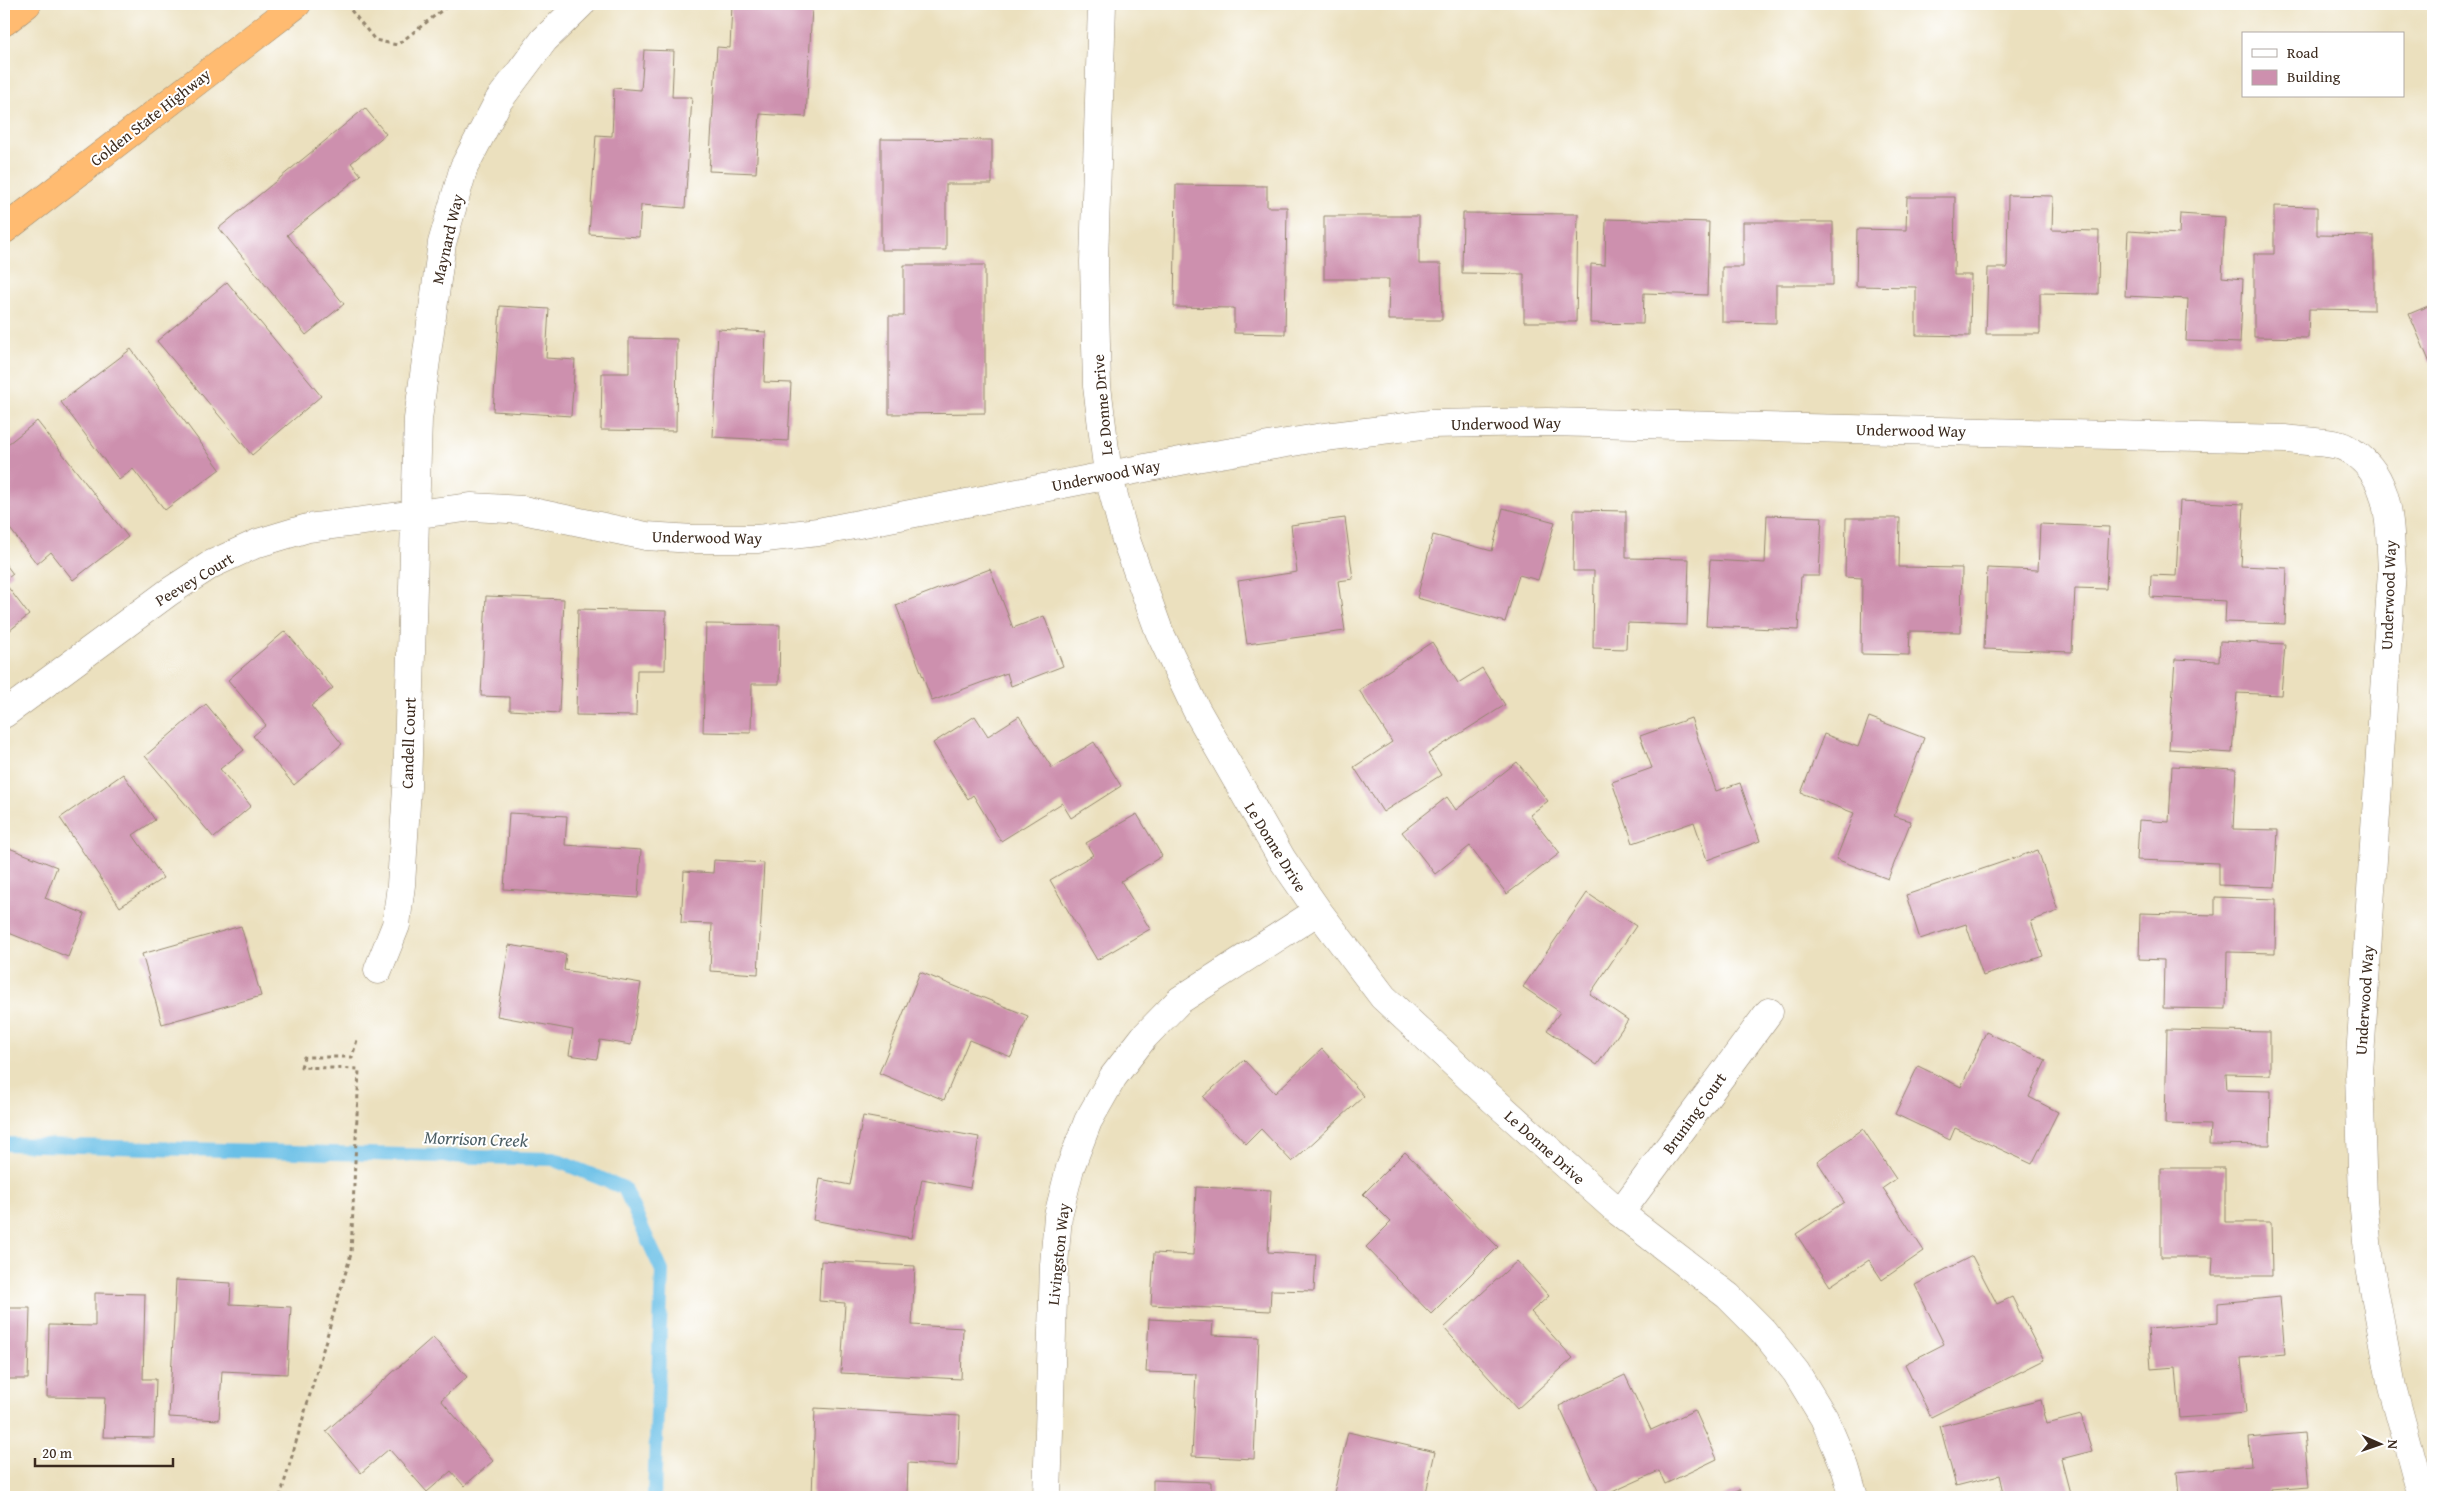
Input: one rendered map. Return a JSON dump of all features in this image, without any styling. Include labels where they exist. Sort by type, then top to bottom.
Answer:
[{"type":"highway","points":[[4,22],[27,4]]},
{"type":"highway","name":"Golden State Highway","points":[[4,230],[297,4]]},
{"type":"street","name":"Maynard Way","points":[[415,513],[418,419],[429,330],[442,243],[464,167],[499,100],[544,40],[581,4]]},
{"type":"street","name":"Le Donne Drive","points":[[1102,4],[1094,262],[1097,386],[1108,474],[1124,537],[1159,631],[1196,709],[1255,814],[1318,911],[1383,997],[1489,1096],[1620,1213],[1728,1296],[1764,1332],[1796,1372],[1824,1418],[1845,1467],[1854,1497]]},
{"type":"street","name":"Underwood Way","points":[[415,513],[472,507],[523,510],[646,536],[693,540],[757,539],[818,532],[1108,474],[1317,438],[1430,424],[1547,422],[2286,438],[2346,447],[2374,470],[2388,507],[2392,570],[2359,1073],[2363,1199],[2369,1262],[2392,1387],[2422,1497]]},
{"type":"street","name":"Peevey Court","points":[[4,714],[169,592],[212,564],[258,543],[308,528],[415,513]]},
{"type":"street","name":"Candell Court","points":[[378,970],[396,924],[401,885],[415,513]]},
{"type":"street","name":"Livingston Way","points":[[1046,1497],[1054,1265],[1058,1216],[1070,1168],[1088,1121],[1113,1077],[1144,1037],[1180,1000],[1318,911]]},
{"type":"street","name":"Bruning Court","points":[[1620,1213],[1769,1012]]},
{"type":"path","points":[[346,4],[375,40],[398,45],[450,4]]},
{"type":"path","points":[[280,1497],[351,1254],[359,1069],[301,1067],[304,1057],[352,1057],[357,1040]]},
{"type":"building","points":[[732,4],[791,4],[812,7],[806,117],[760,114],[756,173],[709,171],[717,47],[730,48]]},
{"type":"building","points":[[644,50],[674,51],[672,97],[692,97],[685,208],[641,205],[639,237],[589,234],[596,135],[612,136],[614,88],[641,90]]},
{"type":"building","points":[[365,108],[386,134],[351,163],[361,175],[287,235],[344,304],[306,335],[219,228]]},
{"type":"building","points":[[881,139],[992,140],[992,184],[946,184],[946,250],[881,250]]},
{"type":"building","points":[[1176,185],[1267,186],[1267,207],[1287,207],[1285,334],[1234,333],[1234,308],[1174,307]]},
{"type":"building","points":[[2008,195],[2053,196],[2052,230],[2099,231],[2098,294],[2040,293],[2040,334],[1986,334],[1988,268],[2007,268]]},
{"type":"building","points":[[1907,197],[1955,197],[1954,275],[1971,275],[1970,336],[1916,335],[1916,287],[1856,286],[1857,229],[1906,230]]},
{"type":"building","points":[[2274,206],[2317,207],[2317,235],[2374,236],[2374,310],[2309,309],[2308,338],[2254,337],[2254,254],[2274,254]]},
{"type":"building","points":[[1463,213],[1578,214],[1576,322],[1524,322],[1524,274],[1462,273]]},
{"type":"building","points":[[2180,214],[2225,217],[2222,277],[2243,279],[2240,343],[2186,341],[2188,299],[2125,296],[2128,231],[2179,234]]},
{"type":"building","points":[[1324,216],[1419,216],[1419,264],[1441,264],[1442,320],[1388,320],[1389,279],[1324,279]]},
{"type":"building","points":[[1606,219],[1709,222],[1707,295],[1644,293],[1643,324],[1590,323],[1591,264],[1605,265]]},
{"type":"building","points":[[1743,222],[1833,222],[1833,285],[1776,285],[1776,323],[1722,322],[1722,267],[1743,267]]},
{"type":"building","points":[[904,265],[985,265],[985,413],[889,414],[889,316],[904,316]]},
{"type":"building","points":[[227,282],[321,396],[252,455],[157,341]]},
{"type":"building","points":[[2433,304],[2433,361],[2430,363],[2409,314]]},
{"type":"building","points":[[500,306],[549,309],[546,358],[575,360],[571,416],[493,411]]},
{"type":"building","points":[[718,329],[766,332],[764,382],[791,383],[788,441],[713,437]]},
{"type":"building","points":[[629,338],[677,339],[676,431],[601,430],[602,373],[629,373]]},
{"type":"building","points":[[131,349],[220,469],[165,510],[133,469],[119,480],[61,402]]},
{"type":"building","points":[[37,421],[128,537],[73,580],[51,552],[37,564],[4,521],[4,447]]},
{"type":"building","points":[[2180,501],[2244,504],[2241,566],[2287,568],[2285,624],[2225,622],[2226,601],[2150,597],[2151,575],[2176,576]]},
{"type":"building","points":[[1503,508],[1555,522],[1538,580],[1519,575],[1505,622],[1417,598],[1433,535],[1492,551]]},
{"type":"building","points":[[1574,510],[1626,511],[1626,558],[1689,559],[1687,625],[1627,623],[1626,649],[1593,648],[1594,571],[1573,571]]},
{"type":"building","points":[[1767,515],[1822,517],[1819,576],[1801,576],[1798,630],[1706,626],[1710,560],[1765,563]]},
{"type":"building","points":[[1345,518],[1353,579],[1338,581],[1345,631],[1247,644],[1238,581],[1297,572],[1291,525]]},
{"type":"building","points":[[1846,518],[1900,518],[1899,567],[1962,568],[1961,632],[1910,631],[1909,655],[1861,654],[1862,578],[1845,577]]},
{"type":"building","points":[[2040,524],[2109,527],[2106,589],[2075,588],[2072,652],[1984,649],[1987,568],[2038,570]]},
{"type":"building","points":[[4,562],[13,574],[4,581]]},
{"type":"building","points":[[990,569],[1013,628],[1044,616],[1063,666],[1011,686],[1007,673],[932,701],[896,605]]},
{"type":"building","points":[[4,582],[29,615],[4,635]]},
{"type":"building","points":[[486,596],[564,599],[559,713],[510,710],[510,697],[481,696]]},
{"type":"building","points":[[578,609],[666,611],[665,670],[637,670],[636,716],[576,715]]},
{"type":"building","points":[[706,624],[780,625],[779,684],[752,684],[751,733],[703,732]]},
{"type":"building","points":[[285,631],[333,688],[311,706],[342,744],[294,785],[253,736],[266,725],[228,680]]},
{"type":"building","points":[[2220,641],[2285,644],[2281,695],[2237,693],[2232,753],[2169,749],[2175,659],[2219,661]]},
{"type":"building","points":[[1432,642],[1458,683],[1482,668],[1505,705],[1428,754],[1441,775],[1383,812],[1354,767],[1392,742],[1359,690]]},
{"type":"building","points":[[206,704],[244,750],[220,769],[251,806],[214,838],[145,756]]},
{"type":"building","points":[[975,716],[988,736],[1019,716],[1052,768],[1094,742],[1121,786],[1071,818],[1062,803],[1001,841],[973,795],[968,799],[933,743]]},
{"type":"building","points":[[1869,717],[1924,738],[1894,816],[1911,821],[1888,879],[1836,859],[1854,813],[1801,793],[1824,734],[1858,747]]},
{"type":"building","points":[[1691,718],[1716,791],[1740,783],[1760,841],[1707,860],[1694,822],[1633,843],[1612,782],[1652,768],[1640,736]]},
{"type":"building","points":[[1517,762],[1548,801],[1530,815],[1560,853],[1507,894],[1470,846],[1435,874],[1402,832],[1447,797],[1456,810]]},
{"type":"building","points":[[2172,766],[2236,769],[2233,829],[2278,830],[2275,887],[2219,885],[2219,863],[2137,860],[2139,820],[2169,822]]},
{"type":"building","points":[[123,774],[155,820],[133,835],[163,878],[120,907],[60,818]]},
{"type":"building","points":[[509,813],[567,816],[565,845],[641,850],[638,898],[504,889]]},
{"type":"building","points":[[1137,814],[1162,856],[1121,881],[1150,929],[1097,960],[1050,880],[1093,855],[1086,843]]},
{"type":"building","points":[[4,846],[57,867],[45,898],[85,914],[68,957],[4,931]]},
{"type":"building","points":[[2038,850],[2058,911],[2031,921],[2043,956],[1983,976],[1966,924],[1920,939],[1906,895]]},
{"type":"building","points":[[714,860],[764,863],[758,974],[710,971],[712,924],[681,923],[684,871],[713,873]]},
{"type":"building","points":[[1587,893],[1636,926],[1590,994],[1628,1020],[1597,1065],[1547,1030],[1560,1012],[1523,987]]},
{"type":"building","points":[[2215,897],[2276,899],[2275,953],[2227,952],[2226,1009],[2163,1008],[2164,960],[2139,959],[2140,913],[2215,915]]},
{"type":"building","points":[[241,926],[261,996],[162,1024],[142,954]]},
{"type":"building","points":[[509,945],[566,954],[564,970],[641,983],[631,1045],[600,1040],[597,1059],[569,1055],[573,1030],[497,1016]]},
{"type":"building","points":[[920,972],[1028,1016],[1011,1057],[969,1040],[944,1100],[879,1073]]},
{"type":"building","points":[[2167,1030],[2270,1032],[2270,1075],[2226,1074],[2227,1090],[2271,1091],[2270,1145],[2209,1144],[2210,1125],[2165,1124]]},
{"type":"building","points":[[1986,1032],[2046,1060],[2029,1097],[2058,1112],[2032,1164],[1955,1128],[1950,1140],[1895,1114],[1918,1066],[1961,1087]]},
{"type":"building","points":[[1322,1049],[1364,1096],[1292,1162],[1261,1129],[1246,1144],[1203,1097],[1244,1060],[1275,1093]]},
{"type":"building","points":[[863,1116],[979,1137],[970,1188],[922,1179],[911,1238],[813,1220],[820,1179],[850,1185]]},
{"type":"building","points":[[1863,1129],[1896,1179],[1883,1188],[1924,1251],[1882,1280],[1869,1260],[1830,1286],[1796,1234],[1844,1202],[1817,1161]]},
{"type":"building","points":[[1405,1152],[1498,1247],[1431,1314],[1366,1247],[1391,1222],[1363,1194]]},
{"type":"building","points":[[2161,1168],[2225,1168],[2225,1222],[2271,1222],[2272,1276],[2212,1276],[2213,1257],[2161,1257]]},
{"type":"building","points":[[1196,1187],[1271,1190],[1268,1252],[1316,1255],[1314,1291],[1271,1290],[1270,1311],[1151,1305],[1154,1253],[1193,1255]]},
{"type":"building","points":[[1972,1256],[1997,1304],[2012,1297],[2044,1360],[1931,1417],[1905,1364],[1944,1344],[1915,1285]]},
{"type":"building","points":[[821,1261],[915,1266],[912,1325],[963,1328],[961,1379],[841,1373],[845,1303],[819,1301]]},
{"type":"building","points":[[1517,1261],[1549,1296],[1531,1312],[1573,1358],[1517,1409],[1444,1328]]},
{"type":"building","points":[[176,1280],[231,1283],[230,1304],[291,1307],[287,1374],[222,1371],[219,1420],[169,1417]]},
{"type":"building","points":[[95,1293],[145,1294],[143,1379],[156,1379],[154,1438],[103,1437],[105,1398],[47,1397],[49,1325],[95,1326]]},
{"type":"building","points":[[2280,1297],[2285,1354],[2241,1358],[2246,1413],[2180,1418],[2176,1367],[2151,1369],[2148,1329],[2218,1323],[2218,1303]]},
{"type":"building","points":[[4,1308],[30,1308],[28,1379],[4,1379]]},
{"type":"building","points":[[1149,1319],[1213,1322],[1212,1335],[1259,1337],[1254,1459],[1192,1456],[1196,1374],[1146,1372]]},
{"type":"building","points":[[433,1337],[467,1377],[441,1400],[493,1461],[464,1486],[451,1471],[427,1492],[389,1449],[361,1473],[326,1431]]},
{"type":"building","points":[[1625,1375],[1651,1430],[1695,1410],[1717,1459],[1665,1484],[1659,1471],[1601,1497],[1559,1406]]},
{"type":"building","points":[[2041,1400],[2047,1424],[2081,1415],[2092,1451],[2061,1459],[2071,1497],[2004,1497],[1999,1475],[1956,1486],[1940,1426]]},
{"type":"building","points":[[815,1408],[960,1416],[958,1466],[908,1463],[907,1497],[812,1497]]},
{"type":"building","points":[[1348,1432],[1435,1452],[1425,1497],[1333,1497]]},
{"type":"building","points":[[2304,1433],[2309,1486],[2270,1489],[2271,1497],[2179,1497],[2177,1472],[2251,1465],[2249,1438]]},
{"type":"building","points":[[1153,1480],[1211,1482],[1211,1497],[1153,1497]]},
{"type":"building","points":[[1740,1489],[1743,1497],[1722,1497]]},
{"type":"waterway","name":"Morrison Creek","points":[[4,1144],[553,1159],[624,1188],[662,1271],[654,1497]]}]
